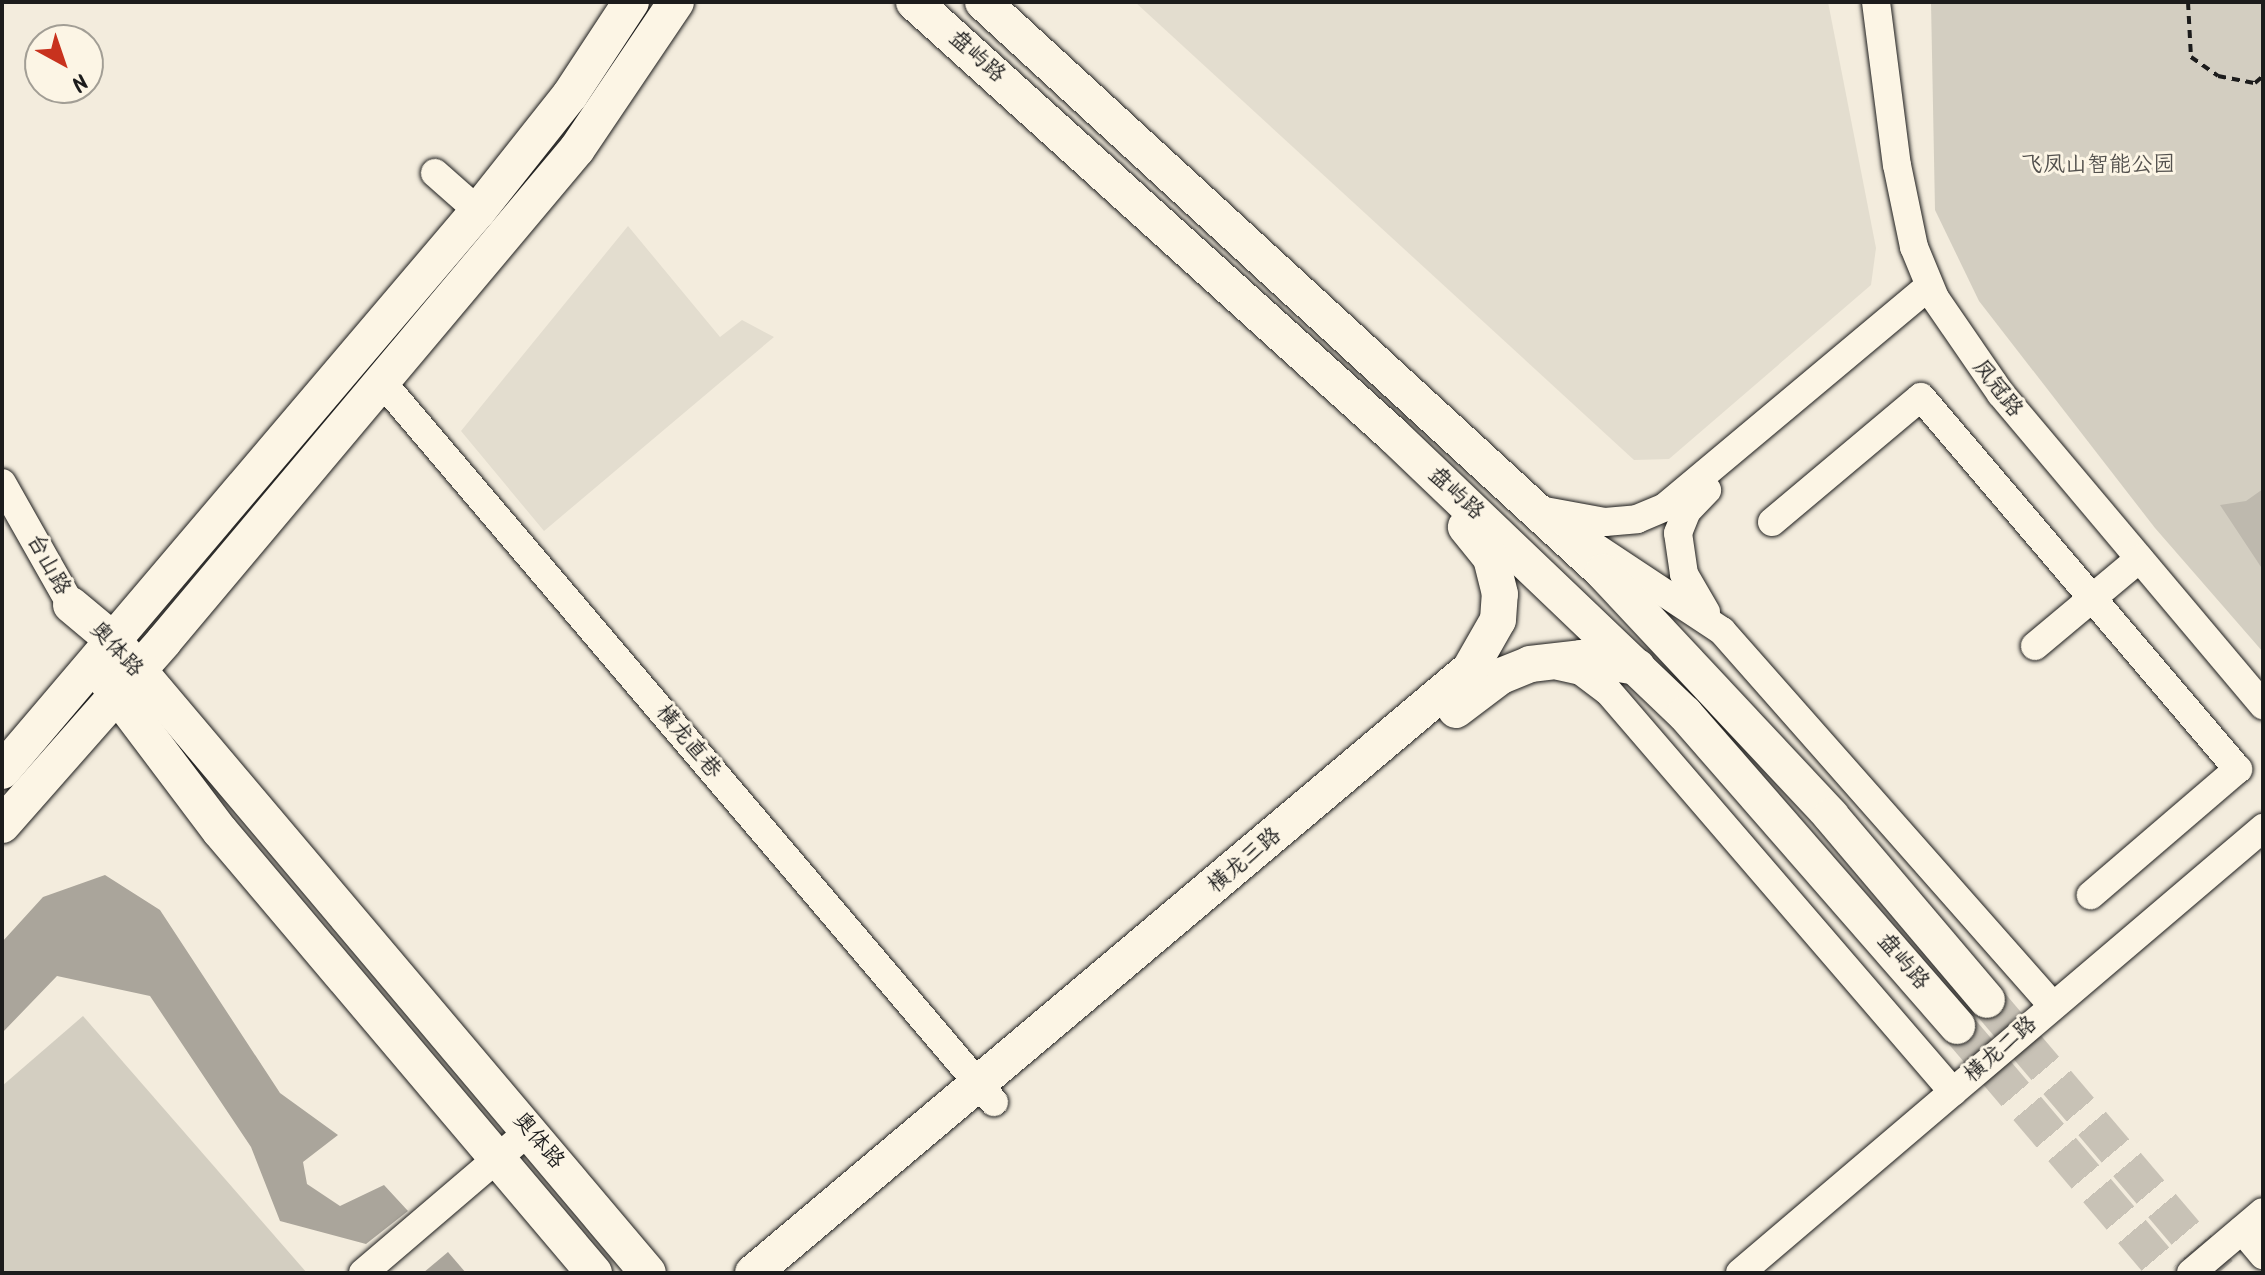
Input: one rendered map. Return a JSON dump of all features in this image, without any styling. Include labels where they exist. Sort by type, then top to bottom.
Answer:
[{"type":"main road","points":[[2,771],[478,211],[570,95],[631,2]]},
{"type":"main road","points":[[2,825],[126,684],[577,149],[676,2]]},
{"type":"main road","points":[[624,83],[672,44],[699,2]]},
{"type":"main road","name":"盘屿路","points":[[914,2],[1343,389],[1637,667],[1767,803],[1957,1026]]},
{"type":"main road","name":"盘屿路","points":[[983,2],[1534,509],[1727,702],[1987,1000]]},
{"type":"main road","name":"横龙三路","points":[[793,1273],[987,1094],[1463,676],[1491,639],[1500,594],[1491,558],[1400,462],[1343,389]]},
{"type":"main road","name":"奥体路","points":[[71,605],[105,652],[220,831],[594,1273]]},
{"type":"main road","name":"横龙三路","points":[[753,1273],[987,1094],[1473,695],[1530,664],[1581,658],[1637,667]]},
{"type":"main road","name":"奥体路","points":[[126,684],[529,1131],[650,1273]]},
{"type":"main road","points":[[624,1244],[666,1273]]},
{"type":"street","name":"凤冠路","points":[[1876,2],[1892,137],[1914,247],[1932,292],[2001,394],[2263,705]]},
{"type":"street","points":[[435,173],[478,211]]},
{"type":"street","points":[[1534,509],[1605,522],[1637,519],[1665,507],[1932,292]]},
{"type":"street","points":[[1727,702],[1676,625],[1667,591],[1678,533],[1699,497],[1932,292]]},
{"type":"street","name":"横龙直巷","points":[[382,382],[987,1094]]},
{"type":"street","points":[[1772,522],[1921,397],[2093,598],[2238,769],[2091,895]]},
{"type":"street","name":"台山路","points":[[2,483],[71,605]]},
{"type":"street","points":[[1534,509],[1667,591],[1722,631]]},
{"type":"street","points":[[1678,533],[1690,588],[1722,631],[2053,1006]]},
{"type":"street","points":[[2035,646],[2139,559]]},
{"type":"street","points":[[1530,664],[1581,671],[1608,691],[1953,1092]]},
{"type":"street","name":"横龙二路","points":[[1740,1273],[2263,828]]},
{"type":"street","points":[[363,1273],[529,1131]]},
{"type":"street","points":[[2191,1273],[2252,1221],[2263,1255]]},
{"type":"path","points":[[2188,2],[2191,57],[2218,76],[2255,83],[2263,76]]},
{"type":"shaded area","points":[[1135,2],[1828,2],[1876,248],[1871,285],[1669,459],[1634,460]]},
{"type":"shaded area","points":[[628,226],[720,337],[742,320],[774,337],[544,531],[461,431]]},
{"type":"shaded area","points":[[105,875],[160,910],[280,1093],[338,1135],[303,1162],[307,1184],[340,1206],[384,1185],[408,1211],[366,1244],[280,1221],[251,1147],[150,996],[57,976],[2,1033],[2,942],[43,897]]},
{"type":"shaded area","points":[[448,1252],[466,1273],[423,1273]]},
{"type":"green space","name":"飞凤山智能公园","points":[[1931,2],[2263,2],[2263,652],[2155,528],[1979,301],[1935,210]]},
{"type":"green space","points":[[83,1016],[307,1273],[2,1273],[2,1086]]},
{"type":"building","points":[[2263,489],[2263,570],[2220,505],[2246,501]]},
{"type":"tunnel","points":[[1987,1000],[2219,1273]]},
{"type":"tunnel","points":[[1957,1026],[2167,1273]]}]
